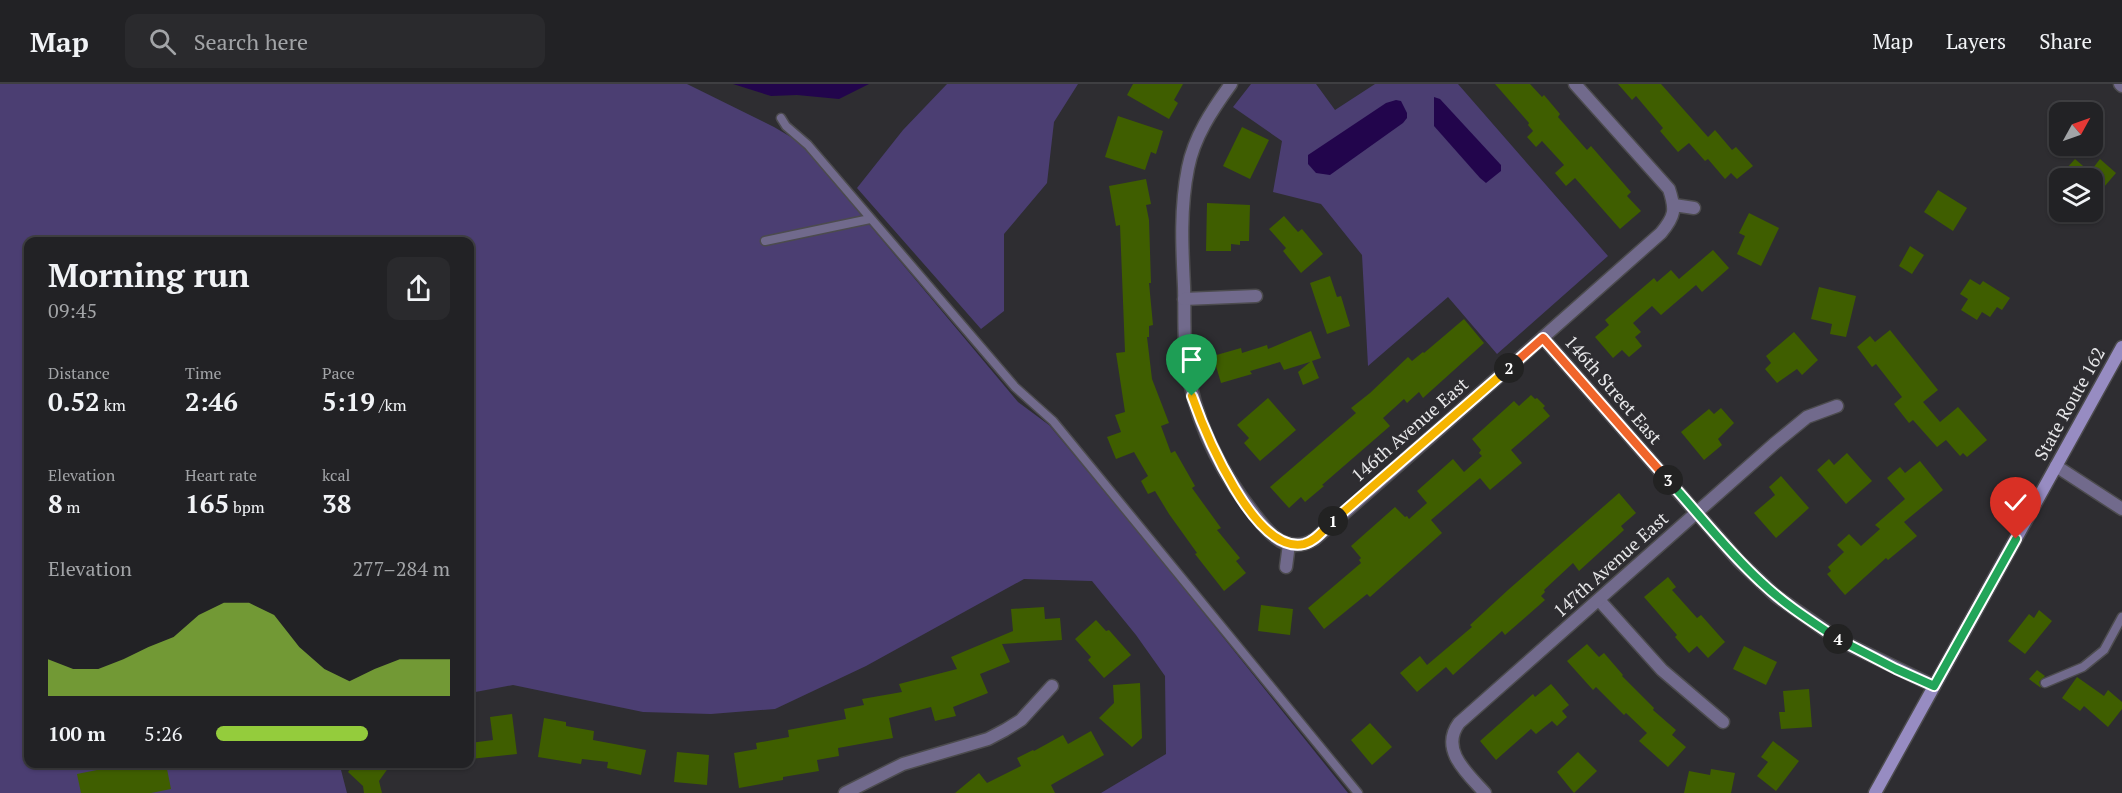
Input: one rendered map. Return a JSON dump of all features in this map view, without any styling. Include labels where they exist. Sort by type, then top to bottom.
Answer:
[{"type":"main road","name":"State Route 162","points":[[1875,793],[2122,347]]},
{"type":"street","points":[[1231,84],[1203,127],[1188,167],[1181,230],[1186,362],[1192,396],[1217,458],[1239,495],[1274,537],[1289,544],[1286,567]]},
{"type":"street","points":[[1575,84],[1669,189],[1674,205],[1694,208]]},
{"type":"street","name":"146th Avenue East","points":[[1289,544],[1307,543],[1315,539],[1661,233],[1673,214],[1674,205]]},
{"type":"street","points":[[1184,299],[1256,296]]},
{"type":"street","name":"146th Street East","points":[[1543,338],[1739,561],[1776,596],[1839,640],[1934,686]]},
{"type":"street","name":"147th Avenue East","points":[[1485,793],[1455,757],[1452,744],[1454,730],[1459,723],[1807,417],[1837,406]]},
{"type":"street","points":[[2056,466],[2122,509]]},
{"type":"street","points":[[1599,600],[1662,670],[1723,722]]},
{"type":"street","points":[[845,793],[903,764],[988,739],[1021,720],[1052,686]]},
{"type":"lane","points":[[781,118],[786,126],[808,145],[1015,387],[1053,421],[1358,793]]},
{"type":"lane","points":[[765,241],[870,219]]},
{"type":"lane","points":[[2045,683],[2083,667],[2104,650],[2122,617]]},
{"type":"shaded area","points":[[0,84],[687,84],[801,143],[1018,402],[1049,425],[1154,551],[1348,793],[1101,793],[1166,754],[1165,676],[1136,635],[1092,581],[1024,579],[866,666],[775,709],[711,714],[643,712],[513,685],[474,692],[474,237],[24,237],[24,768],[341,768],[347,793],[0,793]]},
{"type":"shaded area","points":[[733,84],[869,84],[839,99],[797,95],[771,96]]},
{"type":"shaded area","points":[[947,84],[1078,84],[1054,122],[1047,183],[1004,234],[1004,311],[981,329],[857,188],[903,130]]},
{"type":"shaded area","points":[[1251,84],[1316,84],[1335,110],[1375,84],[1458,84],[1608,256],[1497,354],[1448,297],[1368,366],[1362,255],[1321,204],[1273,192],[1282,141],[1233,107]]},
{"type":"shaded area","points":[[1434,97],[1440,99],[1501,165],[1501,171],[1486,183],[1434,126]]},
{"type":"shaded area","points":[[1401,101],[1407,113],[1407,118],[1403,123],[1330,175],[1316,173],[1308,164],[1308,155],[1386,103]]},
{"type":"building","points":[[1133,84],[1183,84],[1174,100],[1178,103],[1169,119],[1127,95]]},
{"type":"building","points":[[1495,84],[1530,84],[1542,97],[1544,95],[1560,114],[1558,117],[1587,150],[1591,146],[1631,192],[1627,196],[1641,211],[1620,229],[1575,178],[1566,186],[1555,173],[1564,165],[1542,141],[1536,147],[1527,137],[1533,131],[1529,123]]},
{"type":"building","points":[[1618,84],[1661,84],[1708,137],[1715,130],[1732,150],[1736,147],[1753,166],[1737,179],[1731,173],[1725,179],[1708,159],[1705,161],[1689,143],[1678,152],[1660,131],[1663,128],[1636,96],[1632,100]]},
{"type":"building","points":[[1118,116],[1163,131],[1156,154],[1151,152],[1145,170],[1105,157]]},
{"type":"building","points":[[1242,127],[1269,140],[1250,179],[1223,166]]},
{"type":"building","points":[[2075,159],[2085,168],[2067,168]]},
{"type":"building","points":[[2100,159],[2116,173],[2103,188],[2103,168],[2093,168]]},
{"type":"building","points":[[1146,179],[1151,204],[1146,205],[1149,220],[1151,283],[1149,283],[1153,325],[1149,326],[1149,337],[1147,337],[1152,379],[1169,423],[1161,426],[1171,453],[1175,451],[1195,486],[1192,488],[1221,528],[1217,530],[1240,558],[1236,561],[1246,573],[1224,591],[1195,554],[1197,553],[1155,491],[1148,494],[1141,481],[1148,476],[1134,452],[1116,459],[1107,437],[1121,432],[1115,415],[1125,412],[1116,353],[1125,352],[1120,225],[1116,226],[1109,186]]},
{"type":"building","points":[[1938,190],[1967,208],[1953,231],[1924,212]]},
{"type":"building","points":[[1207,203],[1250,205],[1249,241],[1240,241],[1240,245],[1231,244],[1231,251],[1206,251]]},
{"type":"building","points":[[1749,213],[1779,228],[1761,266],[1737,254],[1745,236],[1739,233]]},
{"type":"building","points":[[1284,216],[1298,232],[1302,229],[1323,254],[1301,273],[1283,251],[1286,248],[1269,229]]},
{"type":"building","points":[[1910,246],[1924,255],[1912,274],[1899,266]]},
{"type":"building","points":[[1713,250],[1729,268],[1702,292],[1696,285],[1661,315],[1652,306],[1633,323],[1641,332],[1635,337],[1642,346],[1629,357],[1622,350],[1613,358],[1595,337],[1609,325],[1605,320],[1654,278],[1657,282],[1671,270],[1679,279]]},
{"type":"building","points":[[1330,276],[1337,297],[1341,296],[1350,326],[1327,334],[1310,283]]},
{"type":"building","points":[[1970,279],[1980,285],[1983,281],[2010,298],[2002,310],[1997,307],[1990,317],[1982,312],[1977,320],[1961,310],[1968,299],[1960,294]]},
{"type":"building","points":[[1819,287],[1856,296],[1846,337],[1830,334],[1832,324],[1811,319]]},
{"type":"building","points":[[1464,319],[1484,343],[1423,398],[1419,392],[1407,403],[1404,399],[1383,418],[1390,426],[1305,502],[1301,497],[1289,508],[1270,487],[1356,413],[1351,408],[1408,357],[1412,361],[1424,353]]},
{"type":"building","points":[[1890,330],[1938,390],[1923,402],[1940,422],[1958,407],[1987,440],[1967,457],[1963,453],[1960,456],[1946,440],[1937,447],[1913,420],[1909,423],[1894,404],[1902,397],[1876,364],[1872,367],[1857,347],[1870,336],[1875,342]]},
{"type":"building","points":[[1311,331],[1321,358],[1312,361],[1319,378],[1303,385],[1298,372],[1310,362],[1284,370],[1280,362],[1250,371],[1252,374],[1221,383],[1213,356],[1241,348],[1242,353],[1267,345],[1268,349]]},
{"type":"building","points":[[1794,332],[1818,360],[1802,375],[1797,369],[1777,383],[1765,369],[1771,363],[1766,356]]},
{"type":"building","points":[[1531,395],[1545,406],[1543,408],[1550,416],[1511,450],[1522,463],[1490,490],[1480,478],[1431,520],[1442,533],[1370,597],[1367,594],[1324,629],[1308,608],[1361,563],[1359,560],[1361,558],[1351,546],[1395,507],[1409,519],[1427,503],[1417,491],[1453,459],[1464,472],[1482,456],[1479,453],[1481,450],[1472,439],[1514,401],[1519,406]]},
{"type":"building","points":[[1268,398],[1296,430],[1260,461],[1244,443],[1249,438],[1237,425]]},
{"type":"building","points":[[1721,408],[1734,423],[1718,439],[1722,445],[1704,460],[1681,432],[1709,409],[1714,414]]},
{"type":"building","points":[[1847,453],[1872,481],[1846,504],[1817,470],[1829,459],[1834,465]]},
{"type":"building","points":[[1920,461],[1943,490],[1904,522],[1917,536],[1888,560],[1886,558],[1845,595],[1827,574],[1831,571],[1828,567],[1844,552],[1837,545],[1849,534],[1861,546],[1880,529],[1875,525],[1905,499],[1887,478],[1900,467],[1905,473]]},
{"type":"building","points":[[1781,476],[1809,508],[1776,538],[1754,513],[1775,495],[1769,487]]},
{"type":"building","points":[[1619,493],[1636,513],[1621,526],[1624,530],[1579,571],[1573,563],[1544,590],[1541,596],[1545,600],[1505,635],[1502,631],[1453,675],[1446,667],[1417,692],[1400,673],[1420,656],[1427,665],[1472,627],[1470,625],[1508,590]]},
{"type":"building","points":[[1668,577],[1676,587],[1672,590],[1697,618],[1701,615],[1725,642],[1708,658],[1697,646],[1689,653],[1675,637],[1677,635],[1644,597]]},
{"type":"building","points":[[1261,605],[1293,609],[1290,635],[1258,631]]},
{"type":"building","points":[[1044,607],[1045,619],[1060,618],[1062,640],[1002,644],[1010,662],[980,674],[988,693],[953,707],[956,716],[935,721],[931,707],[889,718],[893,738],[838,748],[839,756],[817,760],[819,771],[739,788],[734,753],[757,749],[756,743],[789,737],[788,730],[846,719],[844,709],[864,705],[862,699],[902,692],[899,684],[957,669],[951,657],[1013,631],[1011,609]]},
{"type":"building","points":[[2039,610],[2052,621],[2025,654],[2008,641],[2029,614],[2034,618]]},
{"type":"building","points":[[1096,620],[1106,631],[1109,630],[1131,655],[1104,678],[1088,660],[1091,657],[1075,639]]},
{"type":"building","points":[[1587,644],[1599,657],[1604,653],[1622,676],[1654,708],[1653,710],[1676,730],[1672,735],[1686,747],[1668,767],[1639,741],[1647,733],[1626,713],[1624,715],[1596,687],[1593,690],[1567,661]]},
{"type":"building","points":[[1744,646],[1777,662],[1766,685],[1733,669]]},
{"type":"building","points":[[2037,670],[2045,676],[2039,682],[2041,688],[2029,679]]},
{"type":"building","points":[[2077,677],[2104,696],[2108,690],[2122,702],[2122,709],[2108,727],[2084,706],[2080,711],[2062,698]]},
{"type":"building","points":[[1140,683],[1142,738],[1132,747],[1099,718],[1114,703],[1113,685]]},
{"type":"building","points":[[1551,684],[1569,705],[1562,711],[1567,717],[1557,726],[1552,721],[1536,734],[1531,729],[1496,760],[1480,741],[1533,694],[1535,697]]},
{"type":"building","points":[[1809,689],[1812,727],[1781,729],[1779,712],[1785,712],[1783,691]]},
{"type":"building","points":[[512,714],[517,754],[474,759],[474,742],[493,740],[490,717]]},
{"type":"building","points":[[544,718],[566,722],[566,726],[594,731],[593,740],[646,750],[641,775],[607,768],[608,762],[582,759],[581,764],[538,757]]},
{"type":"building","points":[[1370,723],[1392,747],[1372,765],[1351,740]]},
{"type":"building","points":[[1091,731],[1104,755],[1051,785],[1055,793],[955,793],[979,773],[987,783],[1021,766],[1017,758],[1063,735],[1068,744]]},
{"type":"building","points":[[1773,741],[1799,761],[1776,791],[1757,776],[1768,762],[1761,757]]},
{"type":"building","points":[[677,752],[709,755],[707,785],[674,782]]},
{"type":"building","points":[[1578,752],[1597,771],[1574,793],[1557,772]]},
{"type":"building","points":[[107,768],[167,768],[171,789],[151,793],[81,793],[77,774]]},
{"type":"building","points":[[351,768],[388,768],[379,781],[382,793],[364,793],[363,786],[348,772]]},
{"type":"building","points":[[1711,769],[1735,773],[1731,793],[1684,793],[1689,771],[1710,775]]},
{"type":"route","points":[[1192,396],[1217,458],[1239,495],[1274,537],[1289,544],[1307,543],[1315,539],[1543,338],[1760,582],[1796,612],[1839,640],[1934,686],[2016,539]]}]
